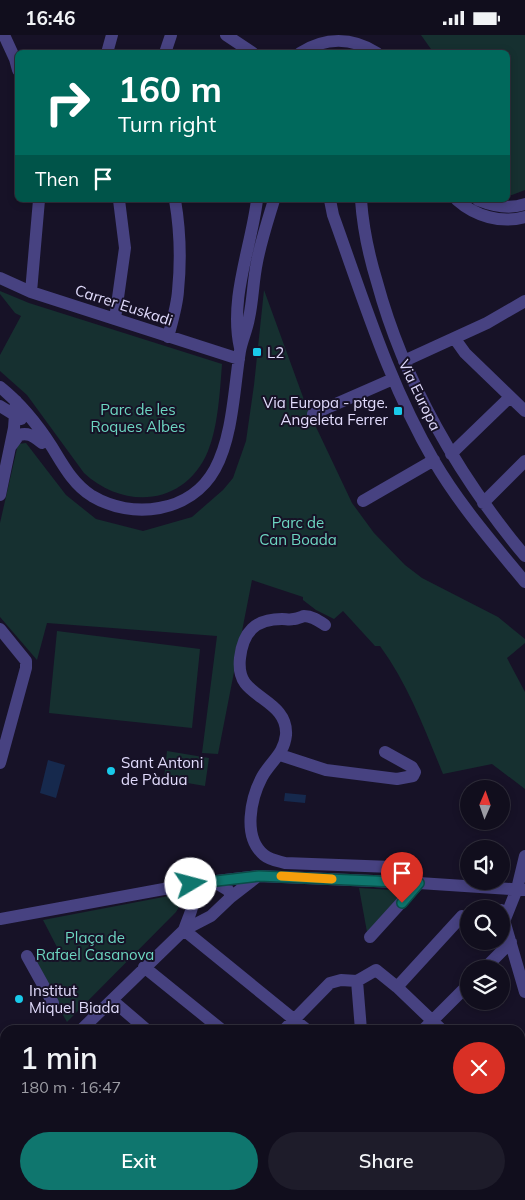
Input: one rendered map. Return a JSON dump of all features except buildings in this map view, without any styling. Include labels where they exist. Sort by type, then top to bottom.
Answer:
[{"type":"street","points":[[4,35],[15,59]]},
{"type":"street","points":[[108,50],[112,35]]},
{"type":"street","points":[[166,50],[172,35]]},
{"type":"street","points":[[226,35],[248,50]]},
{"type":"street","points":[[304,50],[317,40],[337,41],[356,39],[372,50]]},
{"type":"street","points":[[31,292],[39,202]]},
{"type":"street","points":[[115,319],[125,248],[118,202]]},
{"type":"street","points":[[168,337],[178,291],[178,216],[175,202]]},
{"type":"street","points":[[240,354],[237,333],[238,309],[244,260],[257,202]]},
{"type":"street","points":[[0,406],[30,427],[86,492],[117,507],[132,510],[151,510],[162,508],[192,494],[206,481],[219,461],[230,416],[240,354],[249,318],[257,263],[273,202]]},
{"type":"street","name":"Via Europa","points":[[330,202],[333,215],[368,314],[393,379],[434,460],[465,507],[525,582]]},
{"type":"street","name":"Via Europa","points":[[361,202],[370,259],[384,310],[404,361],[451,454],[483,503],[525,555]]},
{"type":"street","points":[[460,202],[470,210],[488,218],[512,219],[525,217]]},
{"type":"street","points":[[484,202],[498,207],[525,204]]},
{"type":"street","name":"Carrer Euskadi","points":[[0,278],[31,292],[168,337],[240,354]]},
{"type":"street","points":[[404,361],[455,339],[525,301]]},
{"type":"street","points":[[455,339],[465,353],[525,411]]},
{"type":"street","points":[[313,414],[393,379]]},
{"type":"street","points":[[0,387],[16,401],[43,434],[59,461]]},
{"type":"street","points":[[451,454],[510,397]]},
{"type":"street","points":[[0,495],[16,416],[16,401]]},
{"type":"street","points":[[10,447],[19,435],[24,433],[33,436],[42,443]]},
{"type":"street","points":[[364,501],[434,460]]},
{"type":"street","points":[[483,503],[525,461]]},
{"type":"street","points":[[326,625],[311,617],[272,619],[254,627],[247,633],[243,642],[239,667],[242,678],[252,690],[276,709],[286,727],[285,741],[280,755],[270,764],[261,778],[251,811],[252,836],[260,852],[266,857],[285,863],[392,867],[397,870],[400,876],[399,882]]},
{"type":"street","points":[[0,629],[26,661],[26,668],[4,731],[0,763]]},
{"type":"street","points":[[280,755],[326,770],[397,779],[413,776],[415,772],[412,767],[385,752]]},
{"type":"street","points":[[510,903],[521,889],[525,856]]},
{"type":"street","points":[[86,1025],[184,930],[211,916],[231,897],[259,876]]},
{"type":"street","points":[[0,919],[191,884],[259,876],[460,886]]},
{"type":"street","points":[[213,881],[228,890],[231,897]]},
{"type":"street","points":[[370,937],[419,883]]},
{"type":"street","points":[[184,930],[194,902],[191,884]]},
{"type":"street","points":[[397,987],[460,918]]},
{"type":"street","points":[[184,930],[301,1025]]},
{"type":"street","points":[[510,942],[525,992]]},
{"type":"street","points":[[493,960],[502,950]]},
{"type":"street","points":[[27,956],[53,1003]]},
{"type":"street","points":[[144,967],[216,1025]]},
{"type":"street","points":[[289,1025],[330,983],[340,980],[357,981],[376,970],[437,1025],[460,996]]},
{"type":"street","points":[[357,981],[361,1025]]},
{"type":"street","points":[[112,999],[141,1025]]},
{"type":"green space","points":[[421,35],[525,35],[525,190],[510,195],[510,50],[432,50]]},
{"type":"green space","name":"Parc de Can Boada","points":[[264,290],[307,408],[352,503],[374,533],[405,565],[422,578],[498,617],[525,639],[525,643],[507,658],[525,692],[525,789],[492,764],[443,774],[423,724],[399,676],[380,646],[375,646],[343,611],[334,619],[316,610],[303,600],[303,597],[252,580],[218,754],[202,753],[217,636],[47,623],[37,660],[0,617],[0,523],[18,444],[26,443],[66,495],[96,519],[143,531],[192,517],[223,490],[233,478],[246,441]]},
{"type":"green space","name":"Parc de les Roques Albes","points":[[0,291],[29,303],[222,364],[218,409],[208,451],[198,469],[185,483],[170,492],[153,497],[135,497],[118,493],[100,485],[84,473],[27,395],[0,371],[0,355],[21,316],[15,313],[0,294]]},
{"type":"green space","points":[[57,631],[200,649],[192,728],[49,713]]},
{"type":"green space","points":[[167,751],[209,758],[205,786],[164,779]]},
{"type":"green space","points":[[359,888],[393,890],[399,893],[400,896],[367,932]]},
{"type":"green space","name":"Plaça de Rafael Casanova","points":[[183,894],[184,899],[176,912],[67,1022],[33,963],[59,951],[43,920]]},
{"type":"water","points":[[48,760],[65,765],[56,798],[40,793]]},
{"type":"water","points":[[285,793],[306,795],[305,803],[284,801]]},
{"type":"slow traffic","points":[[281,876],[332,879]]},
{"type":"place","name":"L2","points":[[257,352]]},
{"type":"place","name":"Via Europa - ptge. Angeleta Ferrer","points":[[398,411]]},
{"type":"place","name":"Sant Antoni de Pàdua","points":[[111,771]]},
{"type":"place","name":"Institut Miquel Biada","points":[[19,999]]},
{"type":"route","points":[[191,884],[259,876],[419,883],[402,903]]}]
